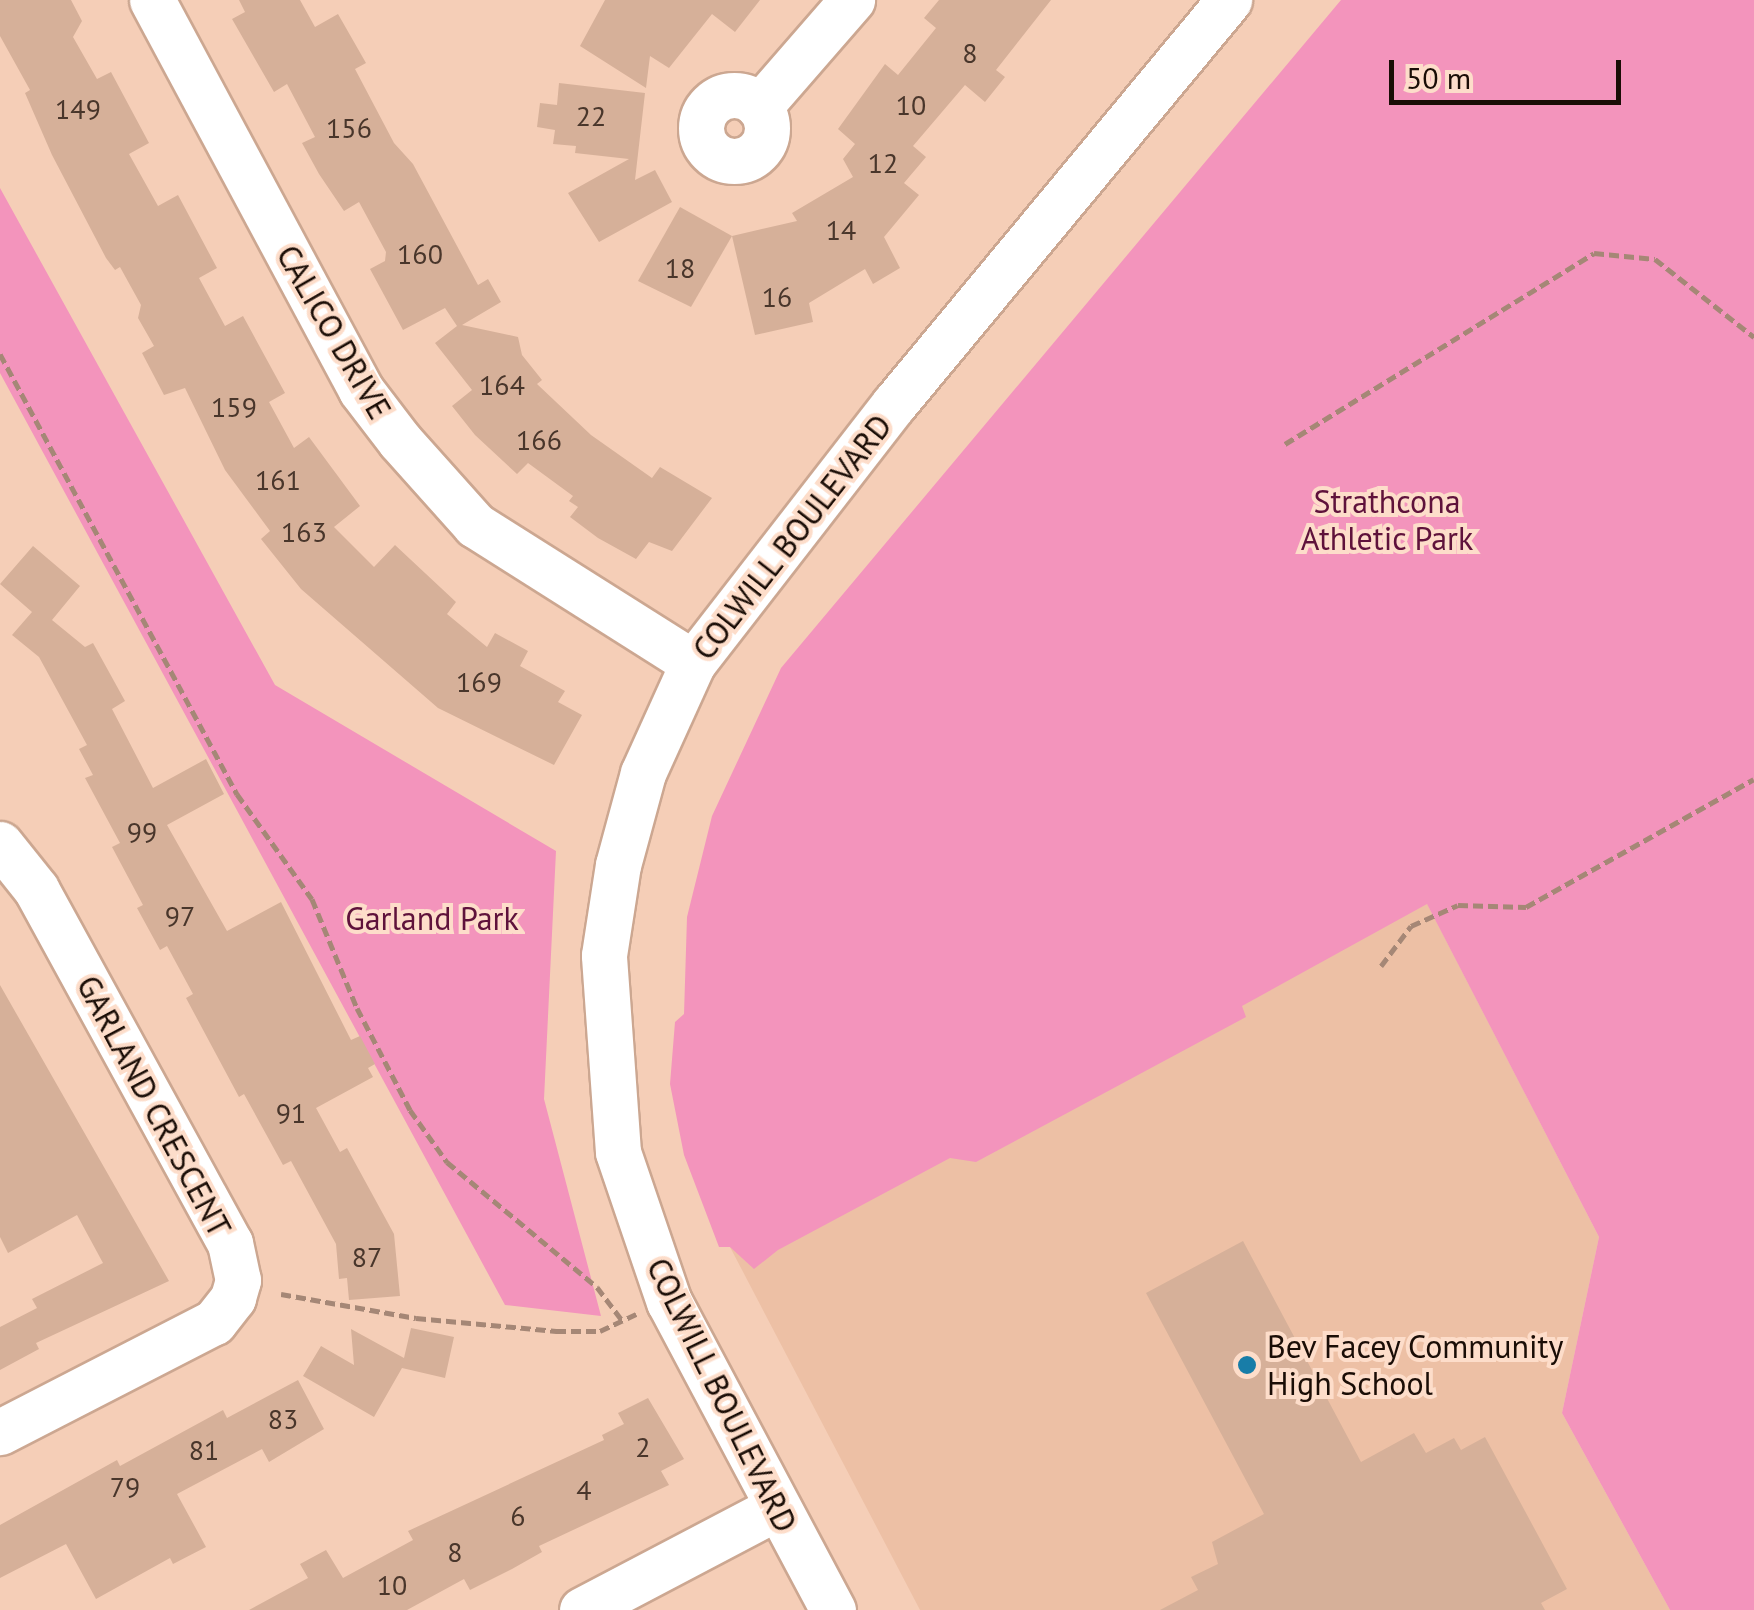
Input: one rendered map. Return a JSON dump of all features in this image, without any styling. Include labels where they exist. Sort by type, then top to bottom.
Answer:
[{"type":"street","name":"CALICO DRIVE","points":[[152,0],[361,390],[400,441],[476,525],[693,663]]},
{"type":"street","points":[[759,107],[852,0]]},
{"type":"street","name":"COLWILL BOULEVARD","points":[[833,1610],[669,1302],[638,1222],[618,1152],[607,1058],[604,955],[618,865],[644,773],[693,663],[894,404],[1229,0]]},
{"type":"street","name":"GARLAND CRESCENT","points":[[0,844],[36,889],[230,1243],[238,1280],[234,1298],[214,1322],[0,1432]]},
{"type":"street","points":[[582,1610],[776,1508]]},
{"type":"path","points":[[1286,444],[1594,254],[1655,260],[1754,338]]},
{"type":"path","points":[[0,354],[237,794],[312,899],[357,1008],[410,1110],[447,1162],[597,1287],[621,1319],[600,1330],[539,1330],[416,1318],[280,1294]]},
{"type":"path","points":[[1381,966],[1410,926],[1458,905],[1526,908],[1754,779]]},
{"type":"shaded area","name":"Bev Facey Community High School","points":[[1419,888],[1599,1237],[1562,1413],[1670,1610],[920,1610],[730,1247]]},
{"type":"green space","name":"Strathcona Athletic Park","points":[[1341,0],[1754,0],[1754,1610],[1670,1610],[1562,1413],[1599,1237],[1427,904],[1242,1006],[1246,1017],[976,1162],[950,1158],[778,1250],[754,1269],[730,1247],[719,1247],[684,1155],[670,1084],[675,1022],[684,1014],[687,917],[712,816],[781,668]]},
{"type":"green space","name":"Garland Park","points":[[0,188],[275,685],[556,851],[544,1099],[601,1316],[505,1305],[0,373]]},
{"type":"building","points":[[0,0],[71,0],[82,21],[73,37],[97,79],[111,72],[149,143],[129,154],[158,206],[178,195],[217,268],[199,278],[225,326],[243,316],[285,393],[269,402],[294,448],[309,437],[360,506],[334,527],[374,567],[395,545],[456,602],[447,614],[487,647],[495,633],[528,651],[520,666],[565,691],[558,702],[582,715],[554,765],[438,708],[301,589],[261,539],[270,531],[225,470],[185,388],[164,395],[142,353],[154,346],[138,318],[141,305],[120,267],[115,270],[106,258],[52,155],[25,93],[30,90],[0,36]]},
{"type":"building","points":[[239,0],[300,0],[315,27],[338,14],[366,63],[355,69],[394,143],[413,164],[478,285],[488,279],[501,302],[462,325],[518,337],[522,355],[542,380],[537,384],[591,435],[652,478],[660,467],[712,498],[672,551],[649,542],[636,559],[598,538],[570,517],[578,507],[569,501],[573,496],[528,463],[517,474],[475,435],[452,406],[472,390],[435,343],[457,326],[445,308],[403,330],[370,269],[385,261],[386,252],[359,202],[344,211],[319,174],[302,143],[315,137],[287,84],[274,92],[232,19],[245,12]]},
{"type":"building","points":[[605,0],[760,0],[735,32],[712,14],[669,68],[650,56],[646,88],[580,46]]},
{"type":"building","points":[[939,0],[1051,0],[996,70],[1005,77],[985,102],[965,85],[913,146],[926,157],[904,183],[919,195],[884,237],[900,268],[873,284],[865,269],[809,303],[813,322],[755,335],[732,236],[797,221],[792,213],[853,177],[843,159],[855,144],[838,129],[885,64],[898,75],[936,28],[924,18]]},
{"type":"building","points":[[559,83],[645,93],[635,180],[655,170],[672,202],[599,242],[568,193],[629,159],[575,153],[576,146],[553,144],[555,130],[537,127],[540,103],[557,105]]},
{"type":"building","points":[[680,207],[732,236],[691,307],[638,281]]},
{"type":"building","points":[[33,546],[80,586],[52,620],[85,647],[93,643],[125,701],[112,709],[153,788],[206,759],[224,794],[167,825],[227,931],[281,902],[351,1040],[360,1036],[375,1064],[368,1068],[373,1077],[316,1108],[340,1152],[347,1148],[394,1234],[400,1296],[349,1300],[347,1278],[339,1279],[336,1244],[291,1161],[283,1165],[244,1094],[239,1097],[186,998],[193,994],[167,946],[160,950],[137,908],[143,905],[112,847],[120,843],[85,778],[93,775],[79,749],[87,745],[39,657],[12,635],[32,612],[0,584]]},
{"type":"building","points":[[0,985],[169,1281],[36,1343],[39,1349],[0,1370],[0,1327],[37,1308],[32,1299],[103,1263],[77,1215],[8,1253],[0,1237]]},
{"type":"building","name":"Bev Facey Community High School","points":[[1243,1241],[1361,1462],[1414,1433],[1426,1453],[1454,1438],[1461,1450],[1485,1437],[1567,1589],[1541,1603],[1545,1610],[1160,1610],[1198,1590],[1191,1577],[1218,1564],[1212,1542],[1264,1514],[1146,1293]]},
{"type":"building","points":[[411,1328],[454,1337],[445,1378],[402,1368],[374,1417],[303,1376],[321,1346],[354,1365],[351,1329],[404,1358]]},
{"type":"building","points":[[298,1380],[324,1429],[269,1462],[262,1449],[177,1494],[206,1547],[173,1564],[170,1558],[96,1599],[66,1544],[0,1578],[0,1525],[117,1460],[120,1466],[223,1410],[227,1418]]},
{"type":"building","points":[[648,1398],[684,1459],[661,1471],[669,1485],[539,1546],[542,1552],[512,1569],[470,1590],[464,1579],[407,1610],[249,1610],[308,1578],[300,1564],[326,1550],[343,1578],[413,1540],[408,1531],[604,1440],[602,1435],[624,1424],[618,1413]]},
{"type":"place","name":"Bev Facey Community High School","points":[[1247,1365]]}]
